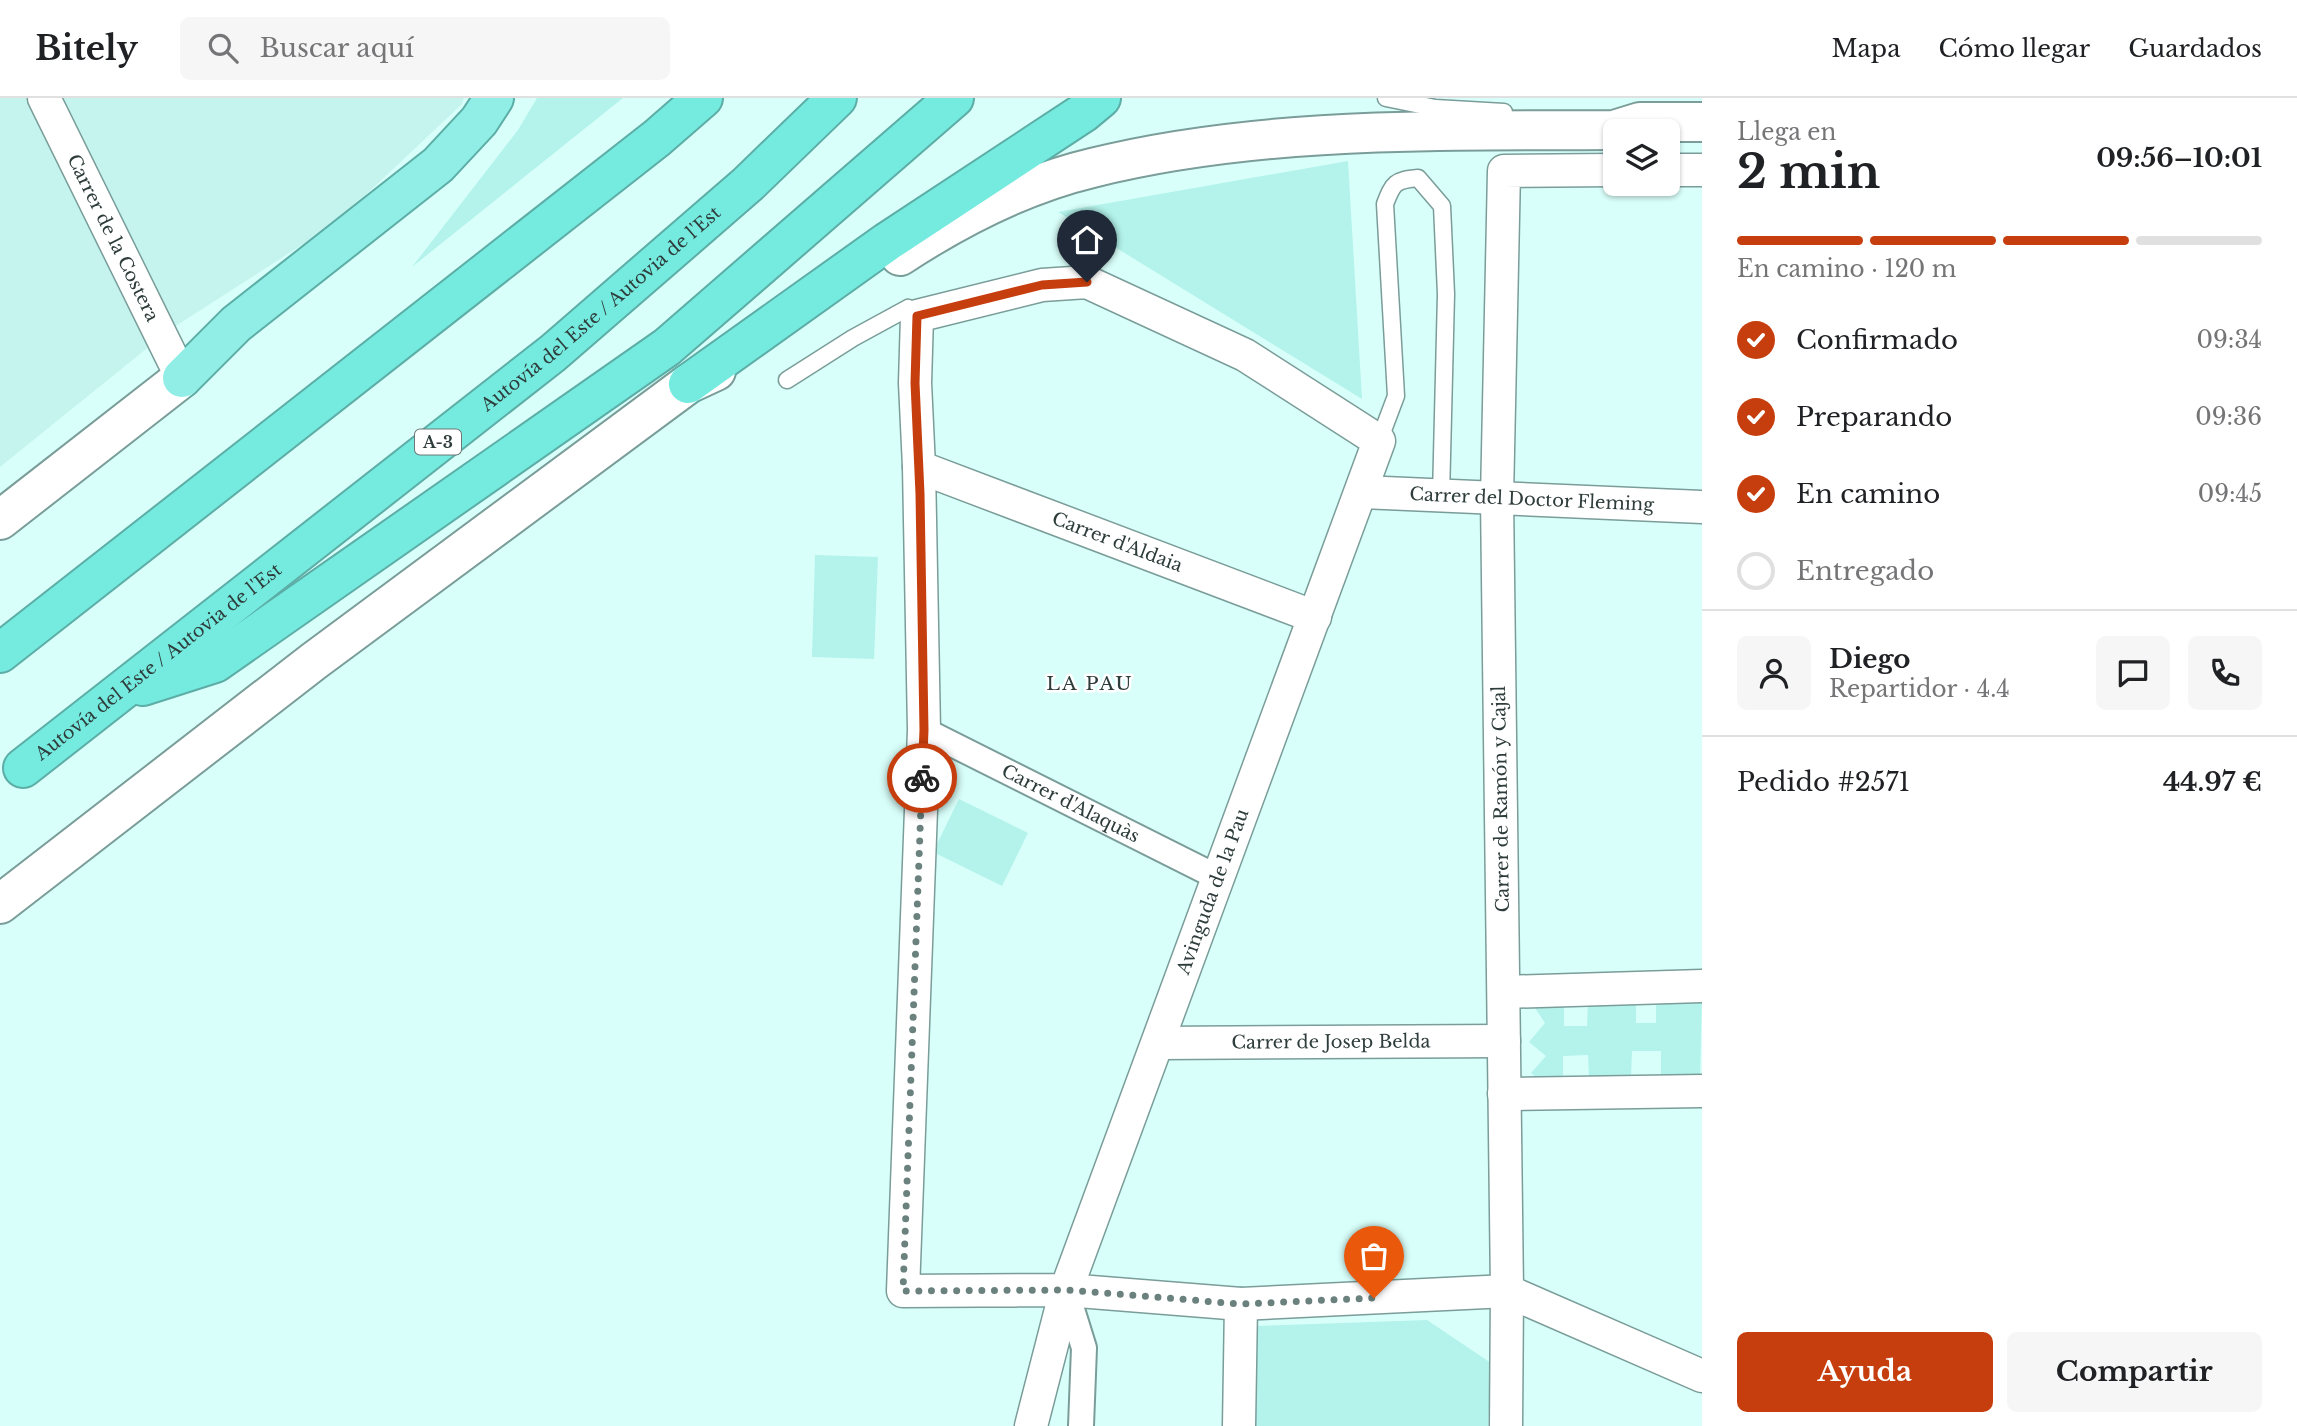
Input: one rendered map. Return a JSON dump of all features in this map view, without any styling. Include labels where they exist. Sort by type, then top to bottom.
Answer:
[{"type":"highway","points":[[182,379],[236,324],[438,165],[479,121],[494,98]]},
{"type":"highway","points":[[0,653],[657,138],[703,98]]},
{"type":"highway","name":"Autovía del Este / Autovia de l'Est","points":[[11,777],[553,353],[748,184],[837,98]]},
{"type":"highway","points":[[117,694],[215,663],[656,355],[954,98]]},
{"type":"highway","points":[[688,384],[887,242],[1083,113],[1101,98]]},
{"type":"street","name":"Carrer de la Costera","points":[[44,98],[182,379]]},
{"type":"street","points":[[1680,122],[1702,122]]},
{"type":"street","points":[[0,904],[314,661],[688,384],[736,363],[942,229],[1014,194],[1090,168],[1164,152],[1306,136],[1447,131],[1603,130]]},
{"type":"street","name":"Carrer de Ramón y Cajal","points":[[1506,1426],[1507,1291],[1497,498],[1504,171],[1603,170]]},
{"type":"street","points":[[1680,170],[1702,170]]},
{"type":"street","points":[[1379,441],[1245,355],[1087,282],[1042,285],[917,316],[915,383],[924,730],[903,1291],[1066,1290],[1241,1304],[1507,1291],[1702,1376]]},
{"type":"street","points":[[0,520],[182,379]]},
{"type":"street","name":"Avinguda de la Pau","points":[[1031,1426],[1066,1290],[1379,441]]},
{"type":"street","name":"Carrer d'Aldaia","points":[[919,467],[1315,617]]},
{"type":"street","name":"Carrer del Doctor Fleming","points":[[1362,492],[1702,507]]},
{"type":"street","name":"Carrer d'Alaquàs","points":[[924,730],[1219,878]]},
{"type":"street","points":[[1504,992],[1702,986]]},
{"type":"street","name":"Carrer de Josep Belda","points":[[1157,1043],[1504,1041]]},
{"type":"street","points":[[1504,1094],[1702,1091]]},
{"type":"street","points":[[1066,1290],[1084,1348],[1081,1426]]},
{"type":"street","points":[[1239,1426],[1241,1304]]},
{"type":"lane","points":[[1385,98],[1435,108],[1603,119]]},
{"type":"lane","points":[[1379,441],[1396,396],[1385,204],[1391,187],[1402,179],[1418,178],[1442,206],[1446,294],[1441,496]]},
{"type":"lane","points":[[787,380],[853,338],[908,308],[917,316]]},
{"type":"shaded area","points":[[0,98],[464,98],[462,104],[336,223],[171,329],[0,467]]},
{"type":"shaded area","points":[[537,98],[623,98],[412,267],[518,130]]},
{"type":"shaded area","points":[[1348,161],[1362,399],[1058,212]]},
{"type":"shaded area","points":[[815,555],[878,557],[874,659],[812,657]]},
{"type":"shaded area","points":[[959,799],[1028,833],[1002,886],[933,852]]},
{"type":"shaded area","points":[[1656,998],[1702,998],[1700,1078],[1661,1078],[1661,1051],[1632,1051],[1631,1078],[1589,1078],[1588,1055],[1563,1056],[1563,1082],[1541,1082],[1531,1073],[1546,1056],[1529,1042],[1545,1023],[1535,1008],[1541,999],[1564,999],[1564,1026],[1587,1026],[1588,999],[1636,999],[1636,1023],[1656,1023]]},
{"type":"shaded area","points":[[1427,1320],[1491,1363],[1488,1426],[1255,1426],[1256,1326]]},
{"type":"way so far","points":[[922,778],[903,1291],[1066,1290],[1241,1304],[1374,1298]]},
{"type":"district","name":"LA PAU","points":[[1090,683]]},
{"type":"route","points":[[922,778],[924,730],[920,494],[915,383],[917,316],[1042,285],[1087,282]]}]
